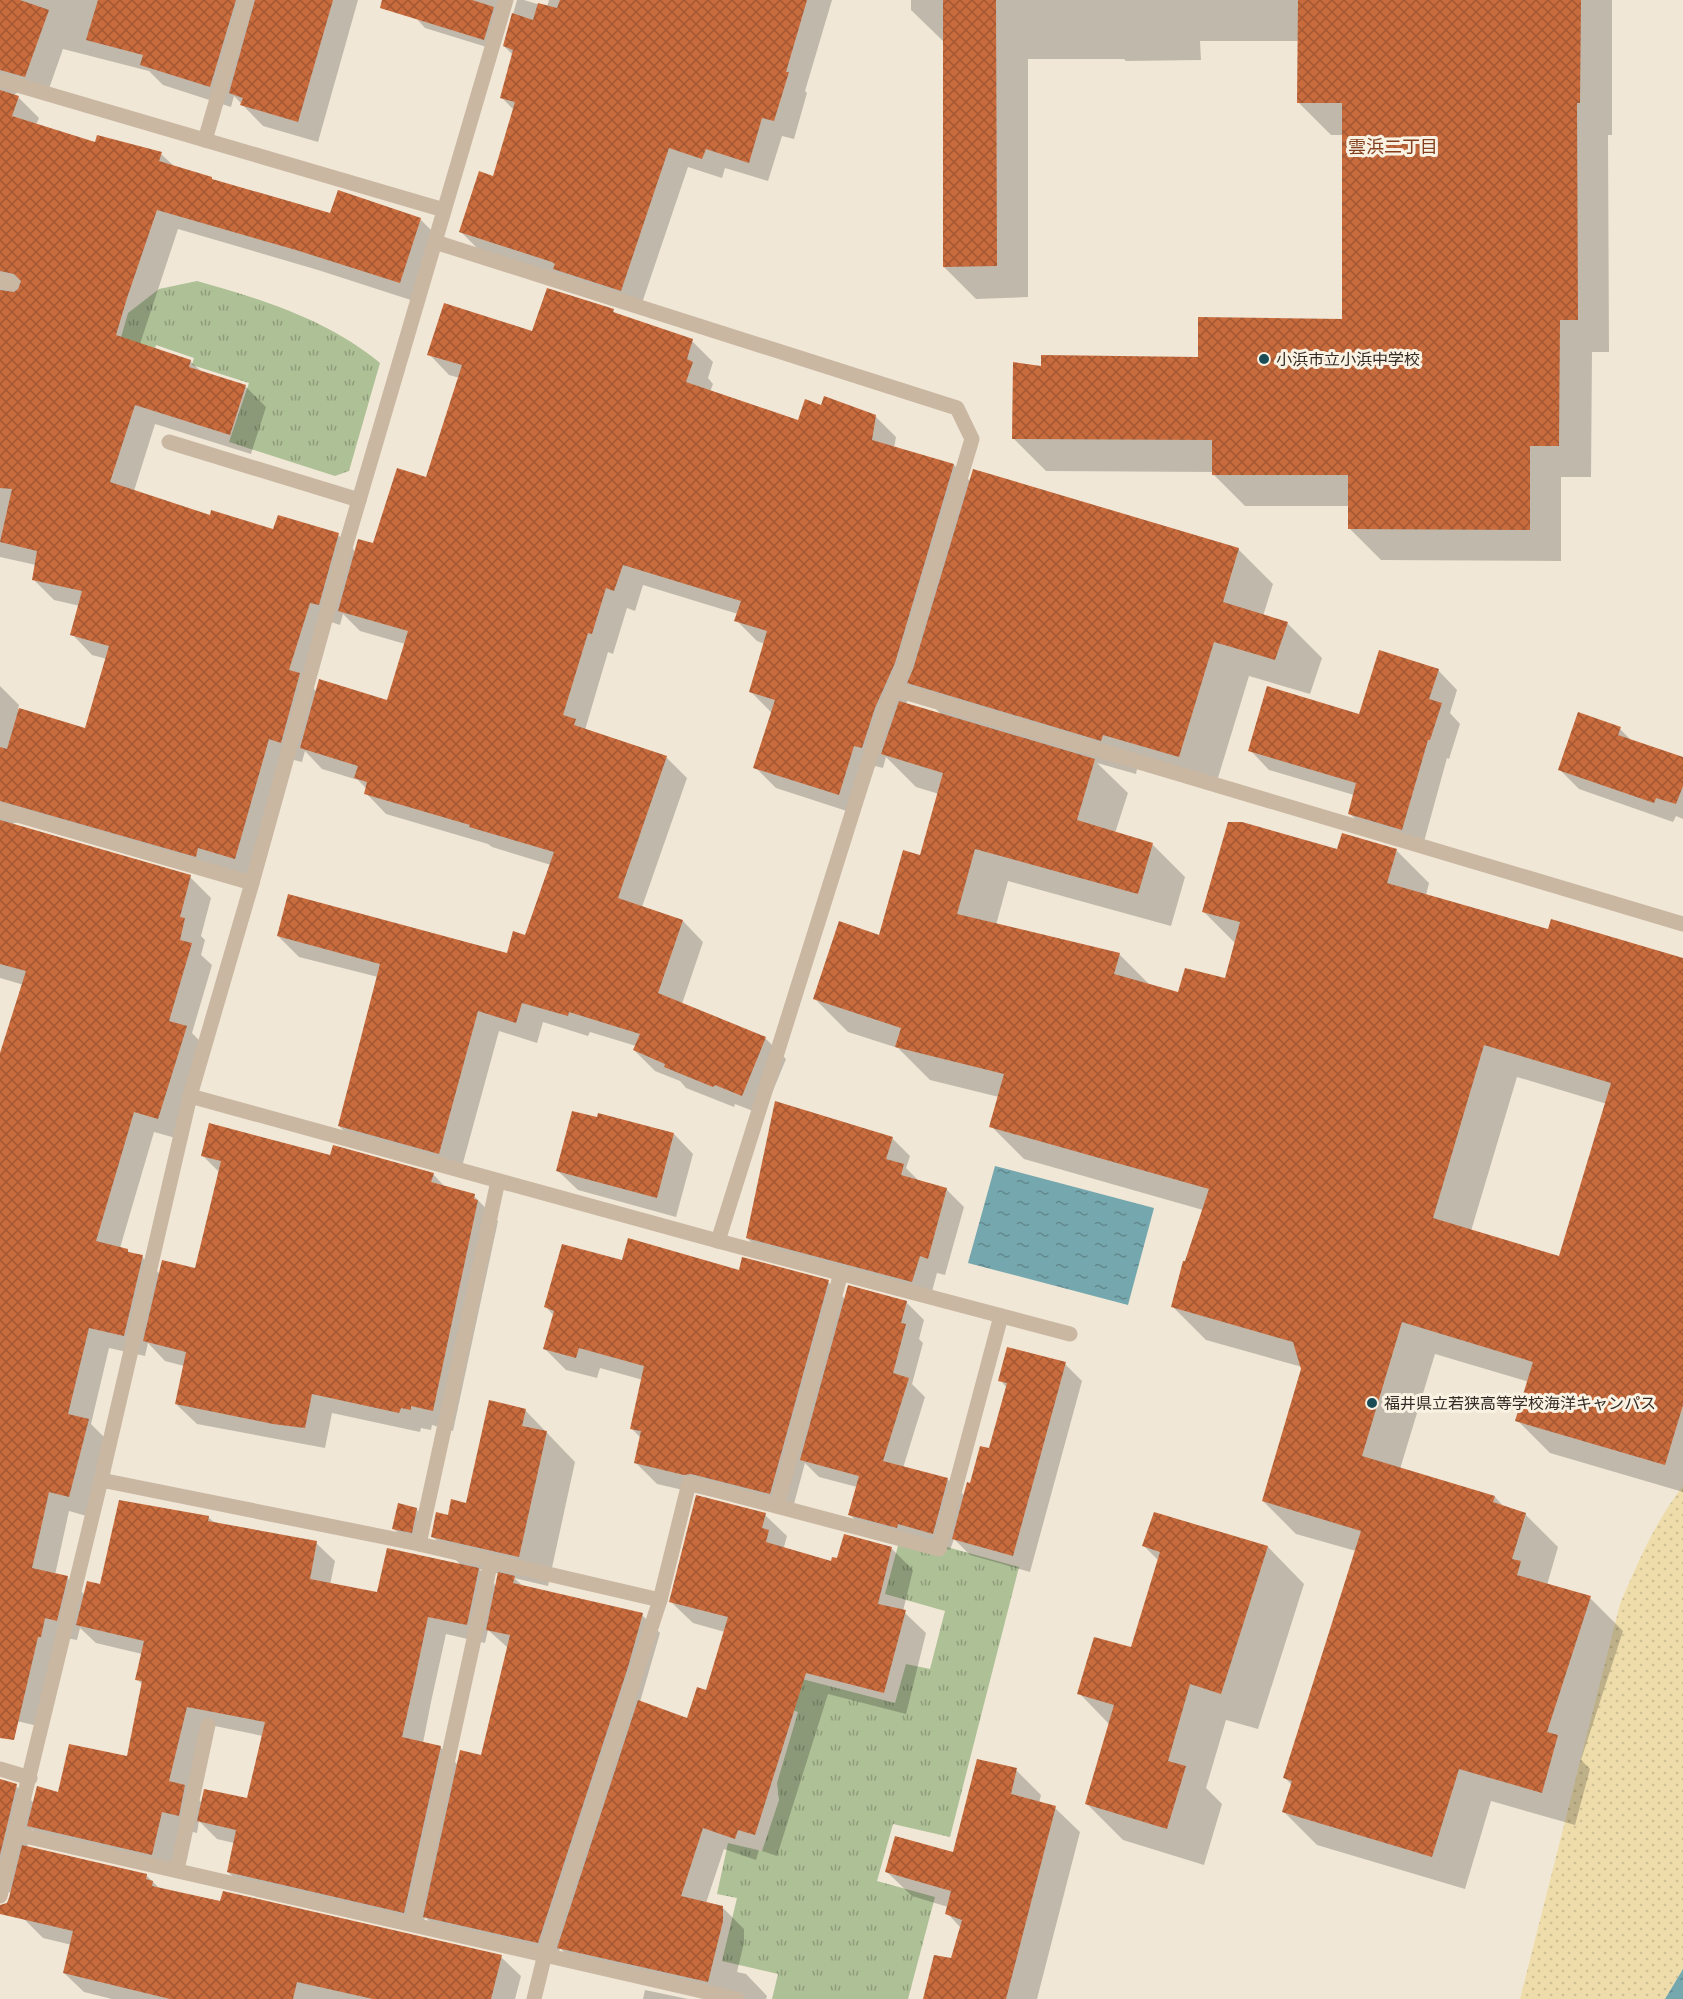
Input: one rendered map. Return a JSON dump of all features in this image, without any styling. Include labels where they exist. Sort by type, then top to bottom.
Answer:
[{"type":"street","points":[[205,140],[246,0]]},
{"type":"street","points":[[0,1896],[101,1480],[190,1095],[359,500],[506,0]]},
{"type":"street","points":[[0,80],[444,210]]},
{"type":"street","points":[[435,242],[957,408],[972,439],[904,666],[884,712],[718,1241]]},
{"type":"street","points":[[169,442],[359,500]]},
{"type":"street","points":[[894,689],[1683,924]]},
{"type":"street","points":[[0,810],[252,883]]},
{"type":"street","points":[[190,1095],[718,1241],[1070,1334]]},
{"type":"street","points":[[419,1544],[498,1181]]},
{"type":"street","points":[[777,1506],[841,1273]]},
{"type":"street","points":[[534,1999],[544,1954],[660,1600],[689,1483],[939,1549],[1001,1316]]},
{"type":"street","points":[[101,1480],[419,1544],[660,1600]]},
{"type":"street","points":[[412,1924],[491,1561]]},
{"type":"street","points":[[177,1870],[208,1725]]},
{"type":"street","points":[[0,1769],[30,1778]]},
{"type":"street","points":[[16,1834],[737,1999]]},
{"type":"green space","points":[[197,281],[246,295],[316,323],[360,348],[380,363],[349,471],[335,476],[229,442],[249,383],[192,365],[194,358],[156,345],[138,403],[105,393],[128,313],[159,289]]},
{"type":"green space","points":[[899,1542],[944,1554],[947,1547],[1019,1567],[950,1837],[893,1824],[877,1881],[935,1897],[908,1999],[772,1999],[778,1974],[722,1961],[737,1898],[717,1894],[728,1843],[762,1851],[779,1800],[777,1783],[798,1712],[789,1709],[798,1678],[895,1703],[906,1664],[930,1669],[945,1611],[885,1594]]},
{"type":"sand","points":[[1683,1486],[1683,1969],[1665,1999],[1520,1999],[1620,1604],[1656,1528]]},
{"type":"water","points":[[995,1166],[1154,1208],[1128,1305],[968,1263]]},
{"type":"water","points":[[1683,1969],[1683,1999],[1665,1999]]},
{"type":"building","points":[[0,0],[20,0],[49,10],[25,77],[0,70]]},
{"type":"building","points":[[98,0],[236,0],[210,87],[140,65],[143,55],[86,40]]},
{"type":"building","points":[[255,0],[333,0],[298,122],[240,105],[243,98],[229,93]]},
{"type":"building","points":[[382,0],[472,0],[494,7],[484,40],[380,8]]},
{"type":"building","points":[[560,0],[807,0],[774,121],[762,118],[749,163],[706,149],[702,159],[669,148],[621,291],[553,269],[555,264],[552,262],[459,232],[479,171],[493,176],[515,102],[500,98],[513,50],[503,46],[512,13],[533,20],[538,3],[557,8]]},
{"type":"building","points":[[943,0],[996,0],[997,266],[943,267]]},
{"type":"building","points":[[1298,0],[1581,0],[1580,103],[1577,103],[1578,320],[1560,320],[1559,446],[1530,446],[1530,530],[1348,529],[1348,475],[1212,475],[1212,440],[1012,439],[1013,362],[1041,366],[1041,355],[1198,357],[1198,317],[1342,319],[1342,103],[1297,103]]},
{"type":"building","points":[[0,90],[19,96],[12,116],[95,142],[97,135],[162,152],[159,161],[212,177],[212,179],[330,213],[338,190],[421,218],[400,283],[157,210],[116,335],[191,360],[189,367],[246,385],[230,435],[135,405],[110,482],[210,515],[211,510],[273,529],[278,515],[339,533],[319,605],[310,603],[289,670],[300,673],[281,743],[269,739],[235,859],[198,848],[196,857],[0,801],[0,747],[7,749],[19,708],[85,728],[109,646],[70,635],[82,591],[32,580],[37,551],[0,542],[12,489],[0,488],[0,290],[14,292],[21,281],[14,274],[0,271]]},
{"type":"building","points":[[547,288],[614,309],[613,312],[693,339],[687,359],[693,362],[686,382],[798,420],[805,399],[821,405],[824,396],[876,415],[872,440],[954,464],[895,663],[875,708],[862,748],[854,746],[839,795],[753,768],[775,700],[749,692],[767,631],[734,621],[741,601],[623,565],[614,591],[606,588],[592,634],[588,633],[563,715],[576,719],[574,725],[667,756],[618,898],[683,920],[658,993],[766,1037],[742,1096],[664,1067],[665,1064],[633,1050],[640,1034],[569,1012],[568,1016],[522,1003],[516,1023],[478,1011],[439,1154],[338,1126],[380,964],[277,936],[288,894],[507,953],[513,931],[525,935],[554,852],[364,794],[367,782],[354,778],[358,766],[300,748],[319,679],[387,700],[408,631],[338,611],[358,539],[373,543],[397,468],[426,477],[462,365],[427,355],[444,303],[532,331]]},
{"type":"building","points":[[973,469],[1239,548],[1223,602],[1288,622],[1275,660],[1214,642],[1179,757],[1103,735],[1101,741],[907,683]]},
{"type":"building","points":[[1379,650],[1439,669],[1429,699],[1442,703],[1430,740],[1428,740],[1402,830],[1348,814],[1356,783],[1248,751],[1267,686],[1359,714]]},
{"type":"building","points":[[899,701],[1095,759],[1077,820],[1153,843],[1138,894],[975,849],[957,914],[1120,953],[1114,974],[1178,992],[1185,968],[1225,978],[1240,922],[1202,912],[1228,822],[1242,822],[1337,849],[1342,833],[1397,849],[1387,883],[1548,929],[1551,919],[1683,958],[1683,1405],[1665,1465],[1515,1421],[1533,1362],[1402,1322],[1362,1456],[1495,1496],[1493,1502],[1526,1513],[1512,1559],[1521,1561],[1517,1575],[1591,1596],[1547,1732],[1558,1735],[1542,1793],[1459,1769],[1432,1857],[1282,1812],[1292,1781],[1283,1778],[1361,1531],[1262,1501],[1301,1369],[1293,1342],[1171,1307],[1183,1261],[1185,1261],[1209,1189],[989,1127],[1004,1074],[895,1047],[901,1028],[813,999],[839,921],[879,935],[903,850],[920,855],[943,773],[881,754]],"holes":[[[1484,1045],[1611,1083],[1559,1256],[1433,1218]]]},
{"type":"building","points":[[1578,712],[1621,727],[1618,735],[1683,757],[1683,786],[1676,804],[1656,798],[1654,803],[1558,770]]},
{"type":"building","points":[[0,820],[191,875],[180,917],[185,918],[180,940],[192,943],[169,1021],[187,1026],[158,1119],[134,1112],[96,1241],[143,1255],[124,1336],[89,1328],[68,1414],[89,1419],[69,1497],[49,1492],[32,1568],[68,1576],[57,1621],[45,1618],[41,1637],[38,1637],[14,1740],[0,1738],[0,1053],[26,971],[0,964]]},
{"type":"building","points":[[775,1101],[893,1137],[886,1159],[904,1164],[901,1175],[947,1188],[928,1259],[920,1256],[912,1282],[746,1238]]},
{"type":"building","points":[[572,1111],[597,1117],[598,1113],[674,1133],[657,1198],[556,1171]]},
{"type":"building","points":[[209,1123],[330,1155],[333,1145],[434,1173],[431,1182],[475,1194],[474,1199],[478,1200],[433,1411],[411,1406],[411,1410],[401,1408],[399,1413],[312,1394],[305,1428],[273,1424],[175,1404],[186,1352],[143,1341],[162,1260],[195,1268],[221,1161],[201,1156]]},
{"type":"building","points":[[628,1238],[739,1270],[742,1257],[829,1280],[770,1494],[691,1474],[684,1475],[634,1463],[641,1431],[630,1429],[644,1366],[579,1348],[576,1358],[543,1349],[554,1311],[544,1307],[562,1244],[622,1260]]},
{"type":"building","points":[[848,1285],[907,1301],[901,1323],[906,1324],[893,1373],[909,1378],[883,1461],[948,1478],[933,1534],[898,1524],[897,1528],[848,1515],[859,1476],[800,1460]]},
{"type":"building","points":[[1007,1347],[1066,1362],[1013,1556],[952,1539],[967,1482],[970,1483],[980,1446],[989,1448],[1007,1383],[998,1381]]},
{"type":"building","points":[[489,1400],[526,1409],[522,1426],[547,1431],[519,1557],[431,1537],[436,1512],[448,1515],[451,1499],[466,1503]]},
{"type":"building","points":[[696,1495],[766,1513],[762,1528],[769,1530],[766,1542],[831,1561],[832,1557],[837,1558],[844,1534],[892,1547],[878,1604],[906,1610],[884,1693],[806,1673],[755,1835],[738,1830],[735,1839],[703,1828],[681,1896],[723,1906],[723,1921],[708,1982],[557,1948],[638,1700],[687,1718],[697,1687],[706,1690],[728,1617],[669,1602]]},
{"type":"building","points":[[119,1500],[209,1516],[208,1521],[317,1541],[310,1579],[377,1592],[387,1548],[479,1568],[467,1625],[428,1617],[402,1737],[441,1746],[404,1913],[227,1872],[236,1830],[197,1821],[204,1789],[247,1798],[265,1722],[187,1707],[169,1781],[185,1785],[179,1816],[162,1812],[152,1855],[27,1826],[37,1786],[58,1792],[69,1744],[127,1756],[142,1681],[135,1680],[144,1641],[76,1625],[87,1581],[100,1584]]},
{"type":"building","points":[[398,1503],[417,1508],[412,1533],[392,1529]]},
{"type":"building","points":[[1154,1512],[1268,1546],[1221,1694],[1190,1684],[1168,1761],[1186,1766],[1167,1829],[1085,1804],[1114,1705],[1077,1694],[1094,1637],[1131,1647],[1160,1552],[1142,1546]]},
{"type":"building","points":[[498,1572],[515,1576],[513,1583],[643,1613],[628,1667],[538,1943],[423,1917],[460,1750],[481,1755],[510,1635],[486,1630]]},
{"type":"building","points":[[977,1759],[1017,1768],[1011,1794],[1056,1806],[1006,1999],[923,1999],[934,1955],[951,1958],[962,1920],[945,1914],[951,1891],[885,1872],[895,1836],[953,1852]]},
{"type":"building","points":[[0,1779],[17,1784],[0,1855]]},
{"type":"building","points":[[22,1845],[147,1874],[146,1879],[153,1881],[152,1886],[220,1901],[223,1891],[502,1955],[491,1999],[373,1999],[297,1982],[293,1999],[170,1999],[63,1973],[73,1931],[0,1914],[0,1905],[7,1903],[9,1898]]},
{"type":"place","name":"小浜市立小浜中学校","points":[[1264,359]]},
{"type":"place","name":"福井県立若狭高等学校海洋キャンパス","points":[[1372,1403]]},
{"type":"district","name":"雲浜二丁目","points":[[1393,147]]}]
